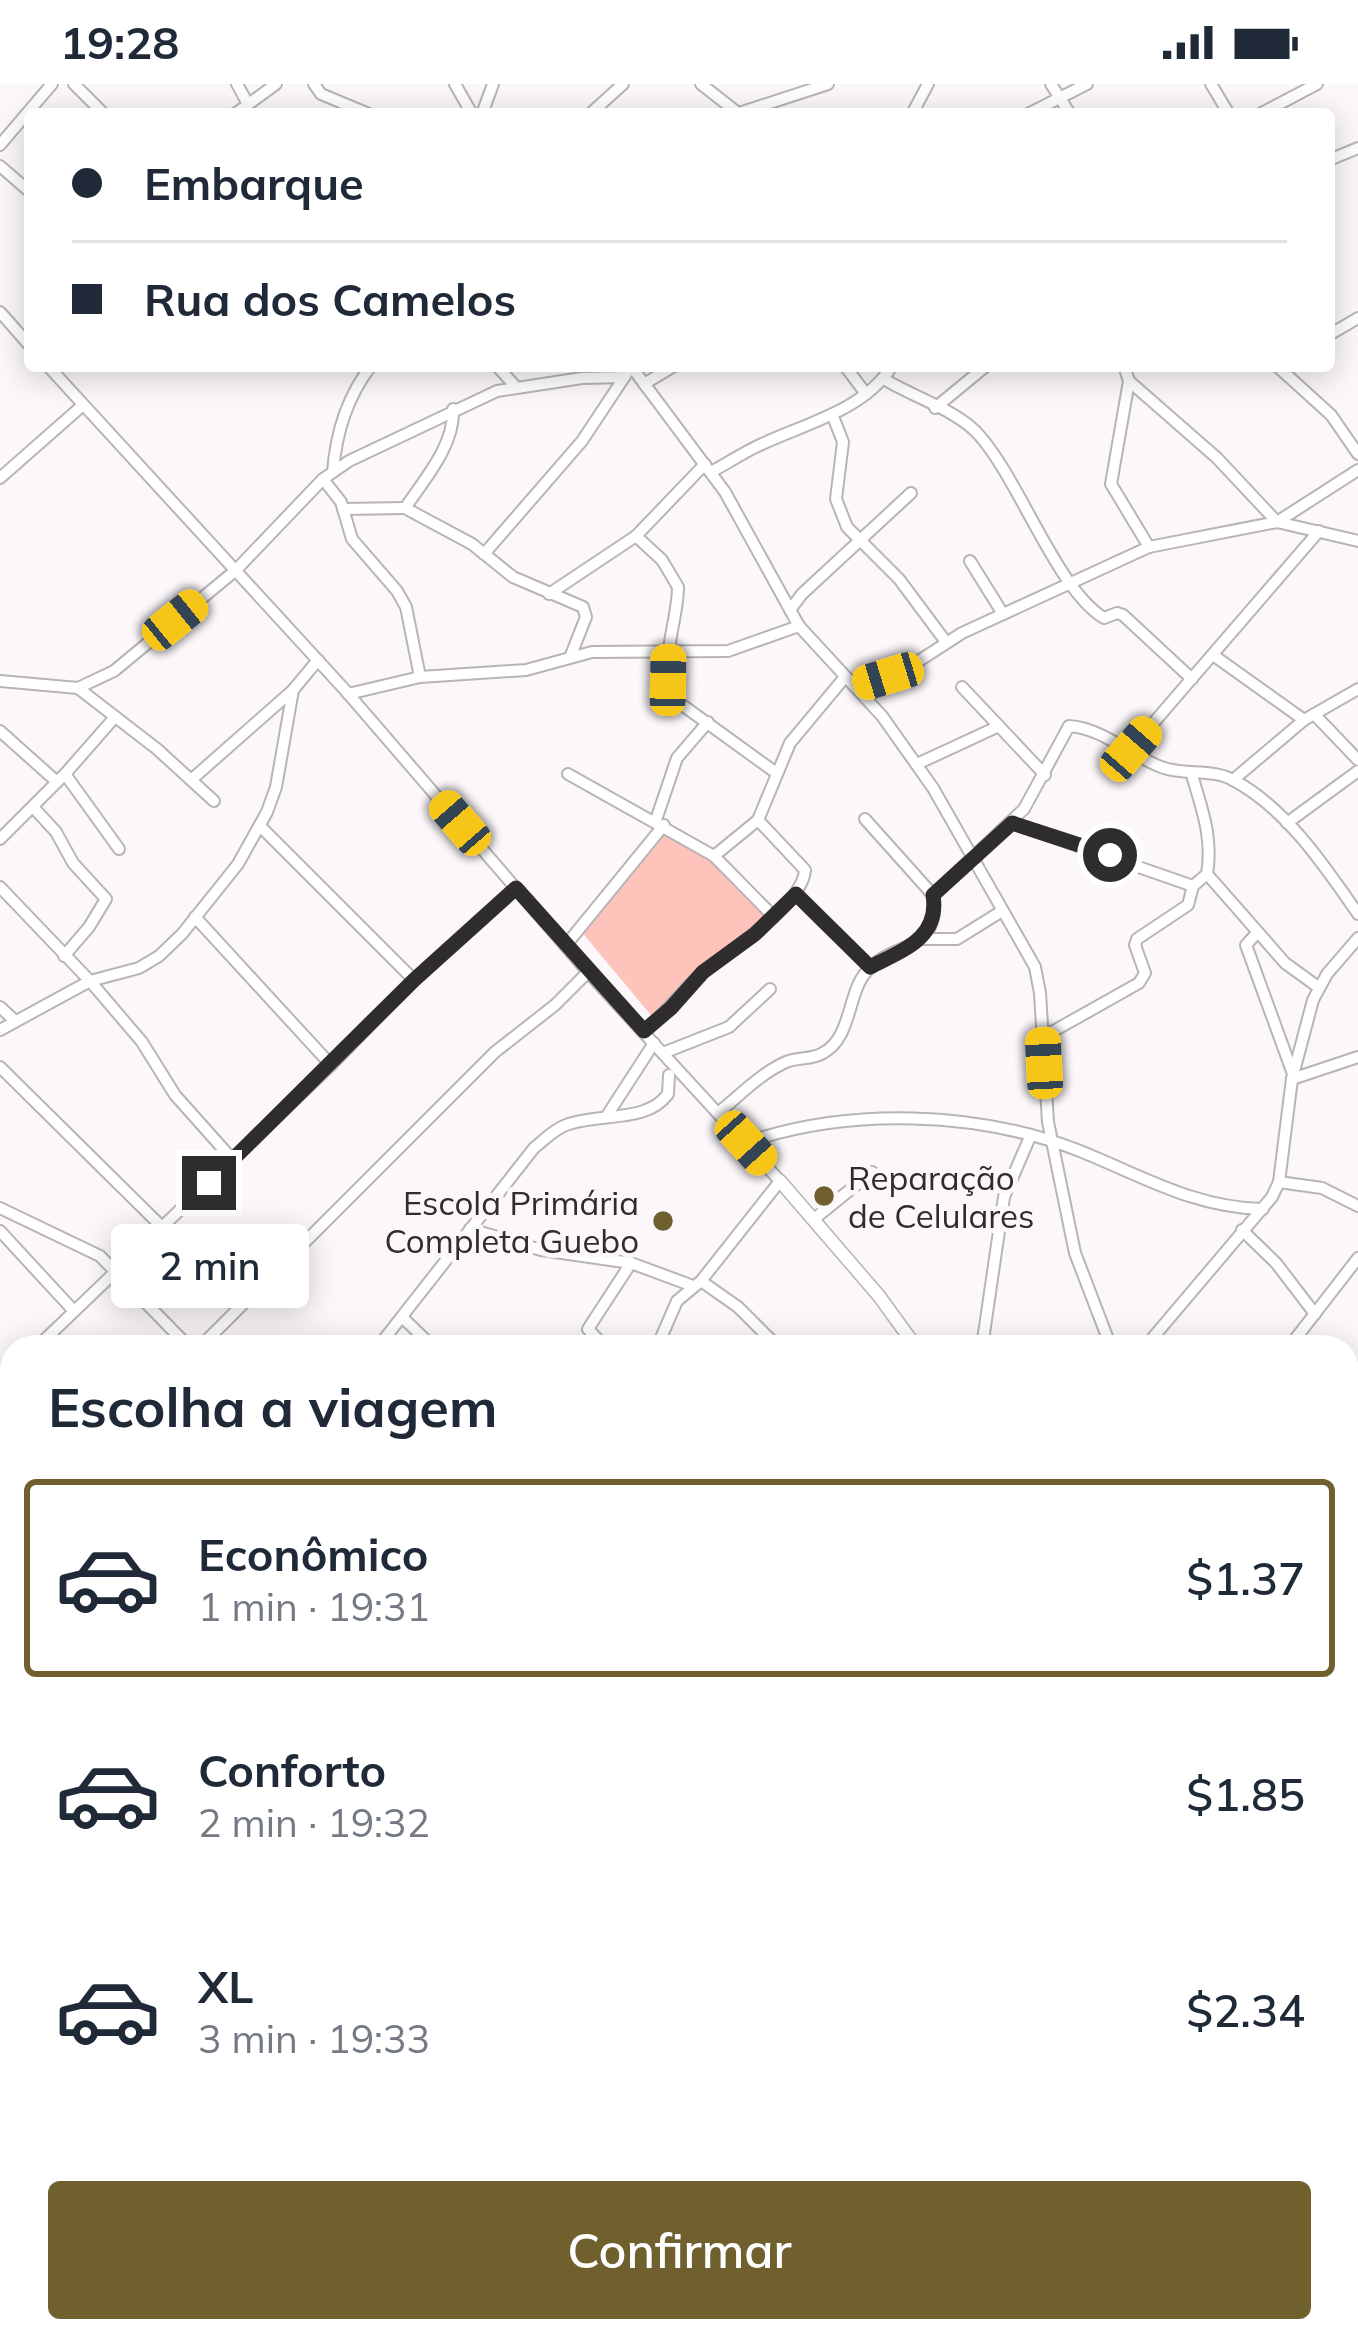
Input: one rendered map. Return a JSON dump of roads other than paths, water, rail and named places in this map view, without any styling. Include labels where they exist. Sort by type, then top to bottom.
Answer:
[{"type":"main road","points":[[780,1181],[906,1335]]},
{"type":"street","points":[[32,108],[52,84]]},
{"type":"street","points":[[74,84],[98,108]]},
{"type":"street","points":[[237,84],[248,104]]},
{"type":"street","points":[[243,108],[276,84]]},
{"type":"street","points":[[314,84],[326,97],[354,108]]},
{"type":"street","points":[[597,108],[623,84]]},
{"type":"street","points":[[701,84],[730,108]]},
{"type":"street","points":[[755,108],[829,84]]},
{"type":"street","points":[[1052,84],[1066,108]]},
{"type":"street","points":[[1040,108],[1087,84]]},
{"type":"street","points":[[1271,108],[1317,84]]},
{"type":"street","points":[[0,145],[24,118]]},
{"type":"street","points":[[0,125],[10,135]]},
{"type":"street","points":[[0,166],[24,187]]},
{"type":"street","points":[[0,312],[24,339]]},
{"type":"street","points":[[53,372],[348,694],[588,972],[780,1181],[697,1284],[677,1300],[662,1335]]},
{"type":"street","points":[[367,372],[345,412],[328,475],[352,539],[406,607],[420,677]]},
{"type":"street","points":[[502,372],[516,387]]},
{"type":"street","points":[[0,682],[78,688],[114,671],[236,570],[328,475],[453,410],[516,387],[616,372]]},
{"type":"street","points":[[484,554],[582,441],[628,372]]},
{"type":"street","points":[[631,372],[746,524],[799,626],[917,764],[975,856],[1035,967],[1048,1122],[1079,1266],[1106,1335]]},
{"type":"street","points":[[644,384],[664,372]]},
{"type":"street","points":[[849,372],[866,394]]},
{"type":"street","points":[[549,593],[636,536],[708,468],[832,414],[866,394],[888,372]]},
{"type":"street","points":[[935,408],[979,372]]},
{"type":"street","points":[[1126,372],[1129,381],[1111,484],[1149,548]]},
{"type":"street","points":[[1287,372],[1331,415],[1358,454]]},
{"type":"street","points":[[884,379],[964,423],[984,442],[1071,585],[1104,619],[1117,613],[1123,616],[1192,679]]},
{"type":"street","points":[[1129,381],[1216,458],[1277,522],[1358,541]]},
{"type":"street","points":[[0,478],[83,405]]},
{"type":"street","points":[[405,508],[428,478],[452,427],[453,410]]},
{"type":"street","points":[[832,414],[843,442],[836,500],[847,527],[899,579],[946,642]]},
{"type":"street","points":[[714,856],[758,820],[790,743],[850,681],[911,666],[946,642],[1149,548],[1277,522],[1358,470]]},
{"type":"street","points":[[790,610],[911,493]]},
{"type":"street","points":[[343,509],[405,508],[484,554],[513,577],[586,610],[571,656]]},
{"type":"street","points":[[1131,749],[1319,531]]},
{"type":"street","points":[[636,536],[662,560],[679,587],[668,654],[674,699],[775,772]]},
{"type":"street","points":[[970,561],[1003,614]]},
{"type":"street","points":[[348,694],[420,677],[526,670],[571,656],[620,649],[668,654],[728,651],[799,626]]},
{"type":"street","points":[[1213,655],[1309,717],[1358,760]]},
{"type":"street","points":[[191,780],[318,661]]},
{"type":"street","points":[[962,687],[1045,775]]},
{"type":"street","points":[[78,688],[214,801]]},
{"type":"street","points":[[1233,780],[1309,717],[1358,689]]},
{"type":"street","points":[[0,1030],[90,981],[139,968],[159,956],[195,917],[238,864],[260,826],[276,787],[292,690]]},
{"type":"street","points":[[0,838],[115,717]]},
{"type":"street","points":[[566,945],[660,823],[677,758],[708,722]]},
{"type":"street","points":[[917,764],[999,726]]},
{"type":"street","points":[[933,895],[1012,823],[1045,775],[1069,726],[1131,749],[1155,765],[1233,780],[1288,823],[1358,914]]},
{"type":"street","points":[[0,731],[61,778],[119,849]]},
{"type":"street","points":[[1288,823],[1358,771]]},
{"type":"street","points":[[568,775],[714,856],[772,915]]},
{"type":"street","points":[[1192,775],[1207,820],[1207,874],[1256,934],[1318,987]]},
{"type":"street","points":[[33,807],[56,832],[73,863],[106,898],[64,956]]},
{"type":"street","points":[[644,1031],[703,972],[755,934],[796,894],[805,870],[758,820]]},
{"type":"street","points":[[718,1112],[774,1068],[824,1052],[844,1026],[853,994],[870,967],[922,939],[936,912],[933,895],[865,820]]},
{"type":"street","points":[[1012,823],[1193,886]]},
{"type":"street","points":[[260,826],[414,980]]},
{"type":"street","points":[[1043,1037],[1139,983],[1145,973],[1137,939],[1188,905],[1193,886],[1207,874]]},
{"type":"street","points":[[0,887],[142,1042],[175,1094],[232,1160]]},
{"type":"street","points":[[49,1335],[414,980],[516,888]]},
{"type":"street","points":[[796,894],[870,967]]},
{"type":"street","points":[[922,939],[957,939],[1002,911]]},
{"type":"street","points":[[195,917],[331,1065]]},
{"type":"street","points":[[1256,934],[1246,945],[1251,965],[1293,1077]]},
{"type":"street","points":[[1155,1335],[1263,1209],[1279,1182],[1293,1077],[1318,987],[1358,938]]},
{"type":"street","points":[[212,1335],[495,1052],[588,972]]},
{"type":"street","points":[[608,1114],[658,1048],[729,1027],[770,989]]},
{"type":"street","points":[[0,1006],[14,1020]]},
{"type":"street","points":[[1293,1077],[1358,1057]]},
{"type":"street","points":[[0,1067],[162,1227]]},
{"type":"street","points":[[388,1335],[534,1148],[568,1124],[608,1114],[647,1112],[668,1094],[669,1075]]},
{"type":"street","points":[[746,1143],[776,1132],[829,1123],[880,1120],[975,1125],[1054,1142],[1209,1204],[1263,1209]]},
{"type":"street","points":[[985,1335],[1004,1197],[1030,1137]]},
{"type":"street","points":[[814,1219],[872,1172]]},
{"type":"street","points":[[1279,1182],[1322,1187],[1358,1206]]},
{"type":"street","points":[[0,1208],[58,1234],[116,1270],[178,1335]]},
{"type":"street","points":[[470,1228],[541,1250],[631,1263],[697,1284],[738,1306],[766,1335]]},
{"type":"street","points":[[1242,1230],[1276,1263],[1315,1314]]},
{"type":"street","points":[[0,1231],[73,1310]]},
{"type":"street","points":[[1298,1335],[1358,1258]]},
{"type":"street","points":[[594,1335],[588,1329],[631,1263]]},
{"type":"street","points":[[402,1317],[421,1335]]},
{"type":"place","name":"Reparação de Celulares","points":[[824,1196]]},
{"type":"place","name":"Escola Primária Completa Guebo","points":[[663,1221]]}]
